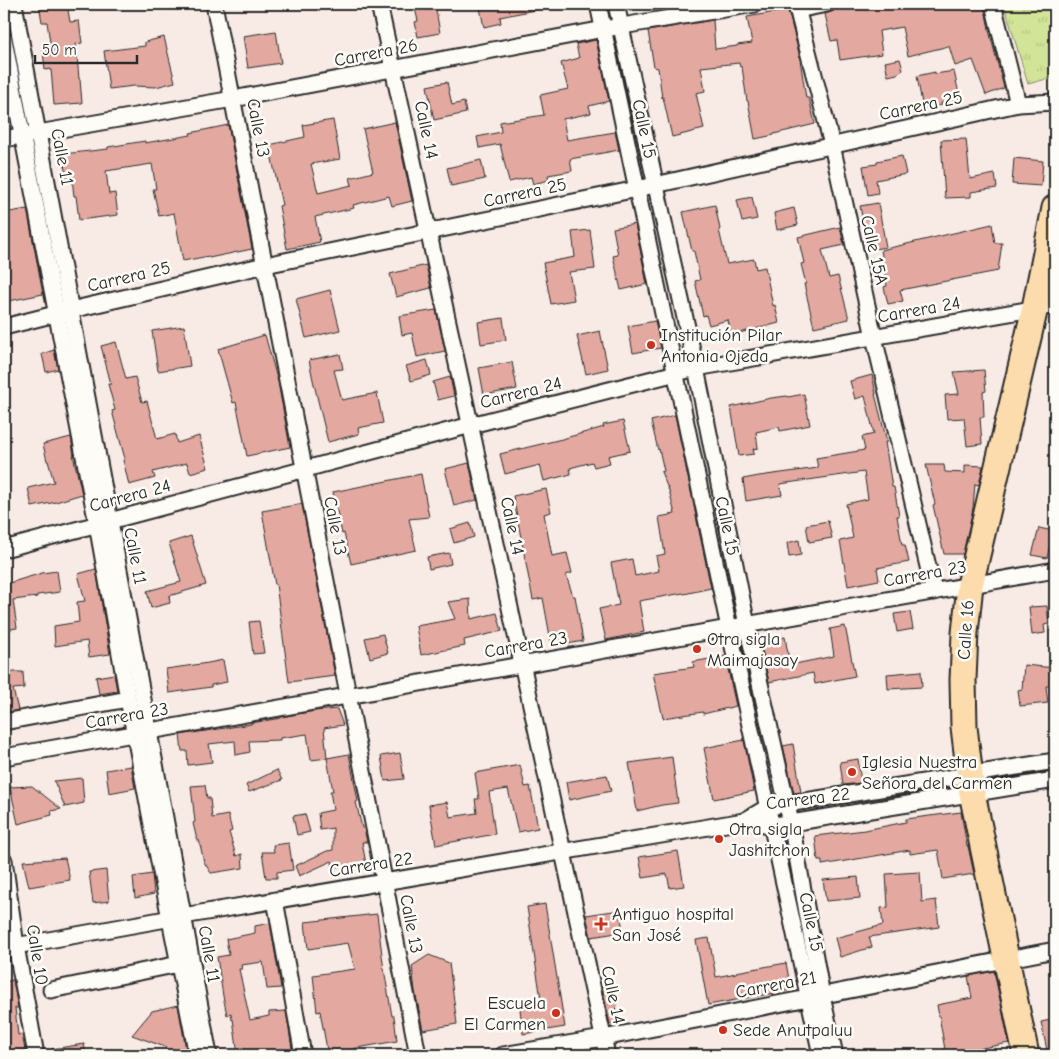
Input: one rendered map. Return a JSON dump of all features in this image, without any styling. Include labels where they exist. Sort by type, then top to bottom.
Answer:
[{"type":"highway","name":"Calle 16","points":[[1026,1055],[970,784],[964,727],[963,680],[970,585],[1045,306],[1055,208]]},
{"type":"street","name":"Calle 11","points":[[14,4],[38,133],[64,312],[176,917],[209,1055]]},
{"type":"street","name":"Calle 13","points":[[214,4],[418,1055]]},
{"type":"street","name":"Calle 14","points":[[379,4],[607,1055]]},
{"type":"street","name":"Calle 15","points":[[598,4],[771,825],[815,997],[835,1055]]},
{"type":"street","name":"Calle 15","points":[[616,4],[696,368],[747,625],[791,823],[821,1055]]},
{"type":"street","name":"Carrera 26","points":[[4,139],[233,99],[604,29],[755,4]]},
{"type":"street","points":[[796,7],[827,4]]},
{"type":"street","points":[[993,4],[1018,104]]},
{"type":"street","name":"Calle 15A","points":[[796,7],[832,145],[874,337],[934,592]]},
{"type":"street","name":"Calle 11","points":[[4,40],[22,136],[64,312]]},
{"type":"street","name":"Carrera 25","points":[[4,327],[265,265],[637,189],[1018,104],[1055,102]]},
{"type":"street","name":"Carrera 24","points":[[4,549],[470,425],[696,368],[1045,306]]},
{"type":"street","name":"Calle 11","points":[[104,523],[128,699],[142,732]]},
{"type":"street","name":"Carrera 23","points":[[4,757],[1055,570]]},
{"type":"street","points":[[4,722],[128,699]]},
{"type":"street","name":"Carrera 22","points":[[10,947],[744,821],[771,825],[791,823],[970,784],[1055,762]]},
{"type":"street","name":"Carrera 22","points":[[744,821],[768,807],[970,784],[1055,780]]},
{"type":"street","name":"Calle 10","points":[[4,860],[10,947],[36,1055]]},
{"type":"street","points":[[275,900],[303,1055]]},
{"type":"street","name":"Calle 11","points":[[176,917],[179,964],[198,1055]]},
{"type":"street","name":"Carrera 21","points":[[503,1055],[604,1038],[1055,950]]},
{"type":"street","points":[[51,990],[179,964]]},
{"type":"green space","points":[[1004,4],[1049,4],[1055,6],[1054,77],[1028,84]]},
{"type":"building","points":[[39,4],[67,4],[70,22],[79,21],[82,43],[76,44],[82,103],[54,105],[51,69],[45,70],[43,50],[51,49],[47,22],[42,22]]},
{"type":"building","points":[[414,4],[435,4],[440,33],[418,37],[415,22],[418,21]]},
{"type":"building","points":[[499,4],[539,4],[539,9],[500,17],[501,23],[484,27],[480,8]]},
{"type":"building","points":[[836,4],[984,4],[1004,88],[986,95],[973,60],[955,66],[949,46],[908,56],[902,27],[879,31],[882,54],[840,60],[837,40],[831,41],[825,14],[834,11]]},
{"type":"building","points":[[788,10],[799,53],[806,98],[809,98],[815,124],[755,139],[742,67],[740,67],[739,63],[701,67],[705,91],[696,93],[704,129],[672,137],[662,98],[658,68],[654,67],[648,31],[713,20],[715,49],[737,46],[752,43],[747,17]]},
{"type":"building","points":[[276,31],[281,63],[248,68],[243,36]]},
{"type":"building","points":[[164,37],[175,82],[156,87],[134,86],[109,89],[104,51],[145,46],[145,42]]},
{"type":"building","points":[[596,40],[609,101],[589,106],[591,113],[563,119],[567,140],[615,132],[619,150],[570,159],[572,171],[548,175],[549,180],[533,184],[531,177],[509,182],[500,144],[479,148],[477,137],[501,132],[500,122],[544,115],[540,95],[568,89],[561,63],[579,58],[576,44]]},
{"type":"building","points":[[900,59],[903,70],[888,76],[885,62]]},
{"type":"building","points":[[954,71],[960,99],[923,109],[917,76],[935,72],[935,74]]},
{"type":"building","points":[[447,82],[452,105],[464,102],[466,113],[434,120],[427,86]]},
{"type":"building","points":[[333,120],[340,159],[311,164],[318,193],[352,185],[350,178],[373,172],[363,129],[395,122],[412,201],[392,206],[389,196],[353,205],[354,208],[315,217],[320,242],[287,249],[279,206],[282,205],[269,145],[305,137],[303,125]]},
{"type":"building","points":[[228,125],[252,249],[183,261],[174,213],[159,216],[153,189],[156,189],[152,164],[106,171],[109,194],[115,193],[118,215],[79,220],[72,179],[66,179],[63,154],[108,149],[108,147],[191,135],[190,133]]},
{"type":"building","points":[[966,139],[970,179],[995,174],[997,188],[971,192],[971,197],[945,198],[941,140]]},
{"type":"building","points":[[902,156],[906,174],[876,180],[878,193],[868,195],[863,166],[877,164],[877,161]]},
{"type":"building","points":[[1014,158],[1043,161],[1041,186],[1012,184]]},
{"type":"building","points":[[481,160],[485,179],[451,186],[447,168]]},
{"type":"building","points":[[752,197],[757,219],[742,222],[737,200]]},
{"type":"building","points":[[878,203],[886,247],[868,250],[860,206]]},
{"type":"building","points":[[715,205],[727,264],[754,259],[756,269],[765,267],[773,306],[775,305],[779,323],[731,335],[728,320],[709,325],[706,315],[703,316],[695,281],[700,280],[683,212]]},
{"type":"building","points":[[794,208],[798,225],[777,230],[774,213]]},
{"type":"building","points":[[27,209],[43,294],[4,302],[4,213]]},
{"type":"building","points":[[635,224],[647,284],[621,290],[613,256],[618,255],[613,228]]},
{"type":"building","points":[[992,224],[995,243],[1002,243],[998,271],[900,290],[903,301],[888,304],[884,287],[887,286],[881,250]]},
{"type":"building","points":[[840,227],[844,245],[822,250],[829,278],[838,276],[849,319],[814,327],[804,284],[806,284],[801,264],[804,263],[798,237]]},
{"type":"building","points":[[590,230],[595,269],[569,272],[574,300],[551,304],[543,263],[575,257],[572,232]]},
{"type":"building","points":[[426,265],[431,288],[396,297],[390,274]]},
{"type":"building","points":[[330,290],[340,330],[306,338],[296,299]]},
{"type":"building","points":[[436,310],[445,351],[417,357],[412,333],[402,335],[399,316]]},
{"type":"building","points":[[503,318],[506,340],[481,344],[478,322]]},
{"type":"building","points":[[655,321],[661,348],[633,353],[628,326]]},
{"type":"building","points":[[184,326],[190,366],[158,371],[152,331]]},
{"type":"building","points":[[600,331],[608,369],[586,374],[577,336]]},
{"type":"building","points":[[265,335],[278,382],[290,447],[247,456],[236,402],[233,403],[218,349]]},
{"type":"building","points":[[116,342],[126,379],[135,377],[142,402],[147,401],[157,439],[175,434],[177,443],[199,436],[208,468],[190,473],[187,463],[153,472],[155,478],[129,485],[123,460],[125,459],[112,411],[115,410],[108,384],[111,384],[101,346]]},
{"type":"building","points":[[54,350],[58,369],[46,372],[42,354]]},
{"type":"building","points":[[340,354],[343,369],[334,370],[342,400],[377,393],[383,423],[358,428],[359,434],[328,442],[309,360]]},
{"type":"building","points":[[427,360],[431,375],[411,381],[406,366]]},
{"type":"building","points":[[512,362],[517,389],[484,395],[479,368]]},
{"type":"building","points":[[984,370],[986,391],[983,392],[984,417],[980,417],[982,444],[967,446],[964,418],[947,419],[945,395],[959,394],[954,372]]},
{"type":"building","points":[[872,375],[887,442],[885,442],[899,516],[897,516],[902,545],[905,545],[909,562],[877,568],[879,580],[848,586],[840,541],[853,538],[846,504],[868,499],[864,472],[780,484],[782,495],[746,501],[743,479],[818,468],[816,458],[865,450],[862,437],[874,434],[865,396],[855,399],[850,381]]},
{"type":"building","points":[[450,377],[454,396],[438,400],[433,382]]},
{"type":"building","points":[[804,394],[810,425],[780,431],[779,427],[756,432],[758,448],[753,449],[754,454],[739,456],[731,407],[771,398]]},
{"type":"building","points":[[675,415],[711,588],[639,601],[644,632],[606,640],[599,609],[619,605],[611,563],[632,559],[635,576],[659,571],[656,556],[665,554],[659,517],[675,514],[669,491],[661,472],[664,471],[651,421]]},
{"type":"building","points":[[623,421],[630,451],[608,456],[610,463],[594,467],[592,462],[570,468],[571,474],[544,481],[540,465],[505,474],[500,454],[562,439],[604,427],[603,425]]},
{"type":"building","points":[[71,437],[82,494],[32,507],[28,488],[54,482],[43,444]]},
{"type":"building","points":[[469,463],[477,500],[454,506],[445,469]]},
{"type":"building","points":[[926,465],[944,465],[945,472],[965,473],[965,465],[983,466],[979,485],[975,484],[973,508],[963,554],[944,554]]},
{"type":"building","points":[[421,474],[429,517],[409,519],[416,550],[351,564],[333,492]]},
{"type":"building","points":[[546,489],[551,512],[544,514],[552,556],[567,553],[572,573],[566,575],[573,596],[575,596],[583,641],[552,647],[543,598],[533,600],[513,496]]},
{"type":"building","points":[[302,504],[335,676],[289,682],[276,584],[262,511]]},
{"type":"building","points":[[828,521],[832,538],[809,542],[806,525]]},
{"type":"building","points":[[470,523],[474,537],[454,543],[450,529]]},
{"type":"building","points":[[1039,528],[1053,531],[1047,558],[1032,555]]},
{"type":"building","points":[[191,536],[206,585],[169,596],[170,603],[151,608],[147,591],[181,582],[169,543]]},
{"type":"building","points":[[799,540],[801,555],[789,557],[787,543]]},
{"type":"building","points":[[449,553],[451,564],[429,569],[427,557]]},
{"type":"building","points":[[96,569],[110,654],[89,657],[87,641],[55,646],[54,626],[79,622],[77,602],[85,601],[78,574]]},
{"type":"building","points":[[57,571],[60,592],[13,600],[17,628],[4,630],[4,583]]},
{"type":"building","points":[[470,599],[471,619],[497,613],[502,631],[464,640],[465,646],[421,655],[416,626],[455,619],[448,602]]},
{"type":"building","points":[[1047,606],[1049,624],[1044,625],[1045,633],[1032,635],[1029,607]]},
{"type":"building","points":[[910,612],[913,629],[897,632],[894,614]]},
{"type":"building","points":[[259,621],[264,653],[253,654],[249,622]]},
{"type":"building","points":[[845,626],[855,676],[815,684],[813,673],[769,682],[760,641],[785,637],[790,665],[834,656],[830,629]]},
{"type":"building","points":[[383,634],[388,653],[370,658],[365,638]]},
{"type":"building","points":[[725,656],[736,706],[703,714],[703,712],[663,718],[653,673],[694,667],[693,662]]},
{"type":"building","points":[[223,660],[227,682],[211,685],[211,687],[169,693],[166,669]]},
{"type":"building","points":[[1024,665],[1055,668],[1053,686],[1046,686],[1048,703],[1020,706],[1018,690],[1022,689]]},
{"type":"building","points":[[9,666],[10,672],[23,672],[24,688],[13,689],[18,710],[4,713],[4,667]]},
{"type":"building","points":[[921,671],[922,687],[888,689],[887,674]]},
{"type":"building","points":[[114,674],[117,691],[99,694],[96,677]]},
{"type":"building","points":[[337,709],[343,725],[324,728],[327,758],[311,760],[307,734],[280,738],[280,740],[249,741],[250,752],[236,755],[235,741],[209,744],[212,762],[188,765],[187,751],[182,751],[180,735],[251,724],[315,711]]},
{"type":"building","points":[[744,740],[754,791],[714,799],[704,748]]},
{"type":"building","points":[[793,744],[801,792],[794,793],[783,746]]},
{"type":"building","points":[[400,753],[404,779],[385,781],[381,756]]},
{"type":"building","points":[[349,754],[358,801],[356,802],[367,842],[362,842],[366,864],[333,867],[332,861],[299,876],[295,866],[333,850],[333,828],[320,830],[318,813],[333,810],[330,791],[333,791],[327,758]]},
{"type":"building","points":[[672,757],[678,803],[637,811],[629,763]]},
{"type":"building","points":[[858,759],[861,783],[843,785],[840,762]]},
{"type":"building","points":[[520,765],[525,787],[530,786],[538,828],[518,832],[508,789],[489,792],[495,834],[436,845],[429,805],[447,802],[450,817],[477,813],[475,799],[479,799],[475,773]]},
{"type":"building","points":[[131,766],[135,788],[109,793],[106,770]]},
{"type":"building","points":[[277,770],[282,780],[249,792],[246,785]]},
{"type":"building","points":[[607,775],[611,791],[569,800],[566,782]]},
{"type":"building","points":[[82,778],[84,803],[65,807],[54,781]]},
{"type":"building","points":[[205,785],[207,798],[210,798],[212,818],[228,815],[232,831],[229,832],[236,856],[242,854],[243,868],[211,873],[204,862],[193,823],[195,822],[191,786]]},
{"type":"building","points":[[32,786],[61,809],[51,811],[52,815],[18,824],[10,787]]},
{"type":"building","points":[[961,812],[974,874],[943,879],[938,850],[910,854],[910,850],[822,865],[822,861],[818,861],[815,836],[865,830],[906,822],[906,819]]},
{"type":"building","points":[[305,814],[310,832],[297,835],[293,816]]},
{"type":"building","points":[[289,843],[293,870],[277,872],[277,878],[266,878],[262,852],[274,852],[273,845]]},
{"type":"building","points":[[678,851],[684,886],[670,888],[667,874],[643,878],[639,857]]},
{"type":"building","points":[[65,858],[70,880],[29,887],[23,861]]},
{"type":"building","points":[[106,870],[109,901],[93,903],[89,872]]},
{"type":"building","points":[[920,872],[922,902],[936,900],[939,927],[869,937],[872,947],[840,957],[835,938],[883,925],[881,908],[888,907],[886,874]]},
{"type":"building","points":[[152,874],[154,894],[135,898],[133,877]]},
{"type":"building","points":[[858,877],[860,898],[826,901],[823,880]]},
{"type":"building","points":[[545,904],[565,1027],[523,1034],[520,1009],[542,1006],[527,907]]},
{"type":"building","points":[[620,910],[623,932],[591,937],[586,915]]},
{"type":"building","points":[[377,914],[383,963],[397,1041],[328,1055],[320,1011],[317,1012],[313,975],[355,969],[348,943],[308,949],[305,922]]},
{"type":"building","points":[[270,923],[281,988],[267,989],[263,962],[241,965],[242,969],[239,969],[250,1020],[269,1016],[269,1012],[286,1011],[293,1055],[238,1055],[233,1019],[231,1013],[227,1015],[217,957],[229,955],[226,939],[255,933],[255,926]]},
{"type":"building","points":[[709,938],[716,977],[786,963],[791,990],[708,1005],[696,940]]},
{"type":"building","points":[[429,955],[449,963],[457,1024],[423,1030],[412,966]]},
{"type":"building","points":[[994,971],[1009,1043],[946,1055],[937,1005],[972,998],[968,976]]},
{"type":"building","points":[[13,980],[18,1008],[15,1008],[18,1035],[22,1034],[26,1055],[4,1055],[4,982]]},
{"type":"building","points":[[612,984],[619,1023],[610,1024],[602,986]]},
{"type":"building","points":[[178,1005],[187,1055],[169,1055],[165,1047],[132,1035],[152,1011]]},
{"type":"building","points":[[1055,1019],[1055,1055],[1048,1055],[1041,1022]]},
{"type":"building","points":[[84,1044],[86,1055],[53,1055],[52,1049]]},
{"type":"place","name":"Institución Pilar Antonia Ojeda","points":[[651,345]]},
{"type":"place","name":"Otra sigla Maimajasay","points":[[697,649]]},
{"type":"place","name":"Iglesia Nuestra Señora del Carmen","points":[[852,772]]},
{"type":"place","name":"Otra sigla Jashitchon","points":[[719,839]]},
{"type":"place","name":"Antiguo hospital San José","points":[[601,924]]},
{"type":"place","name":"Escuela El Carmen","points":[[556,1013]]},
{"type":"place","name":"Sede Anutpaluu","points":[[723,1030]]}]
